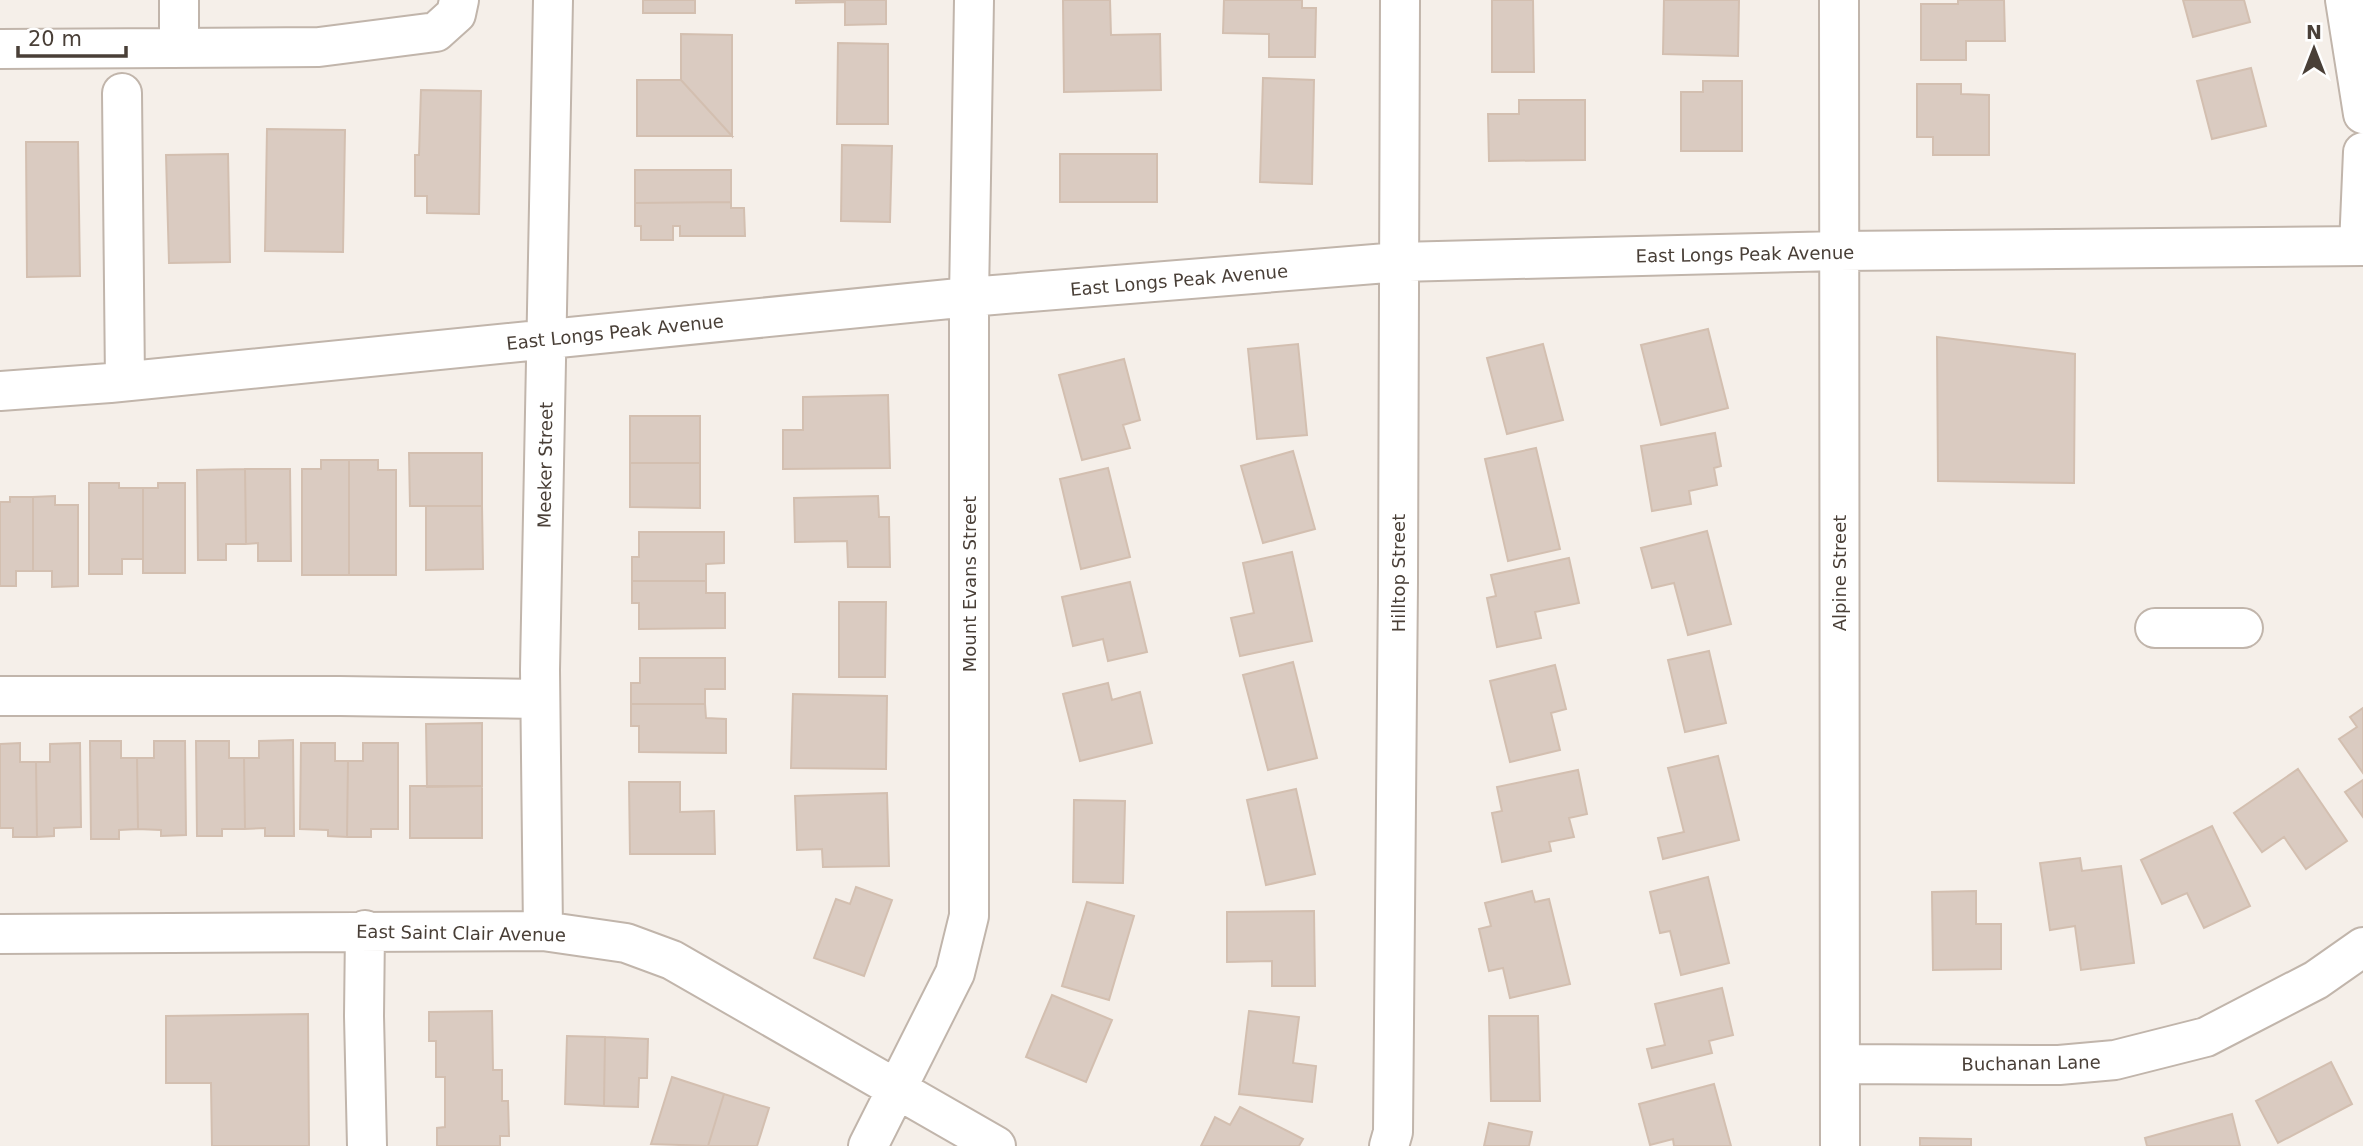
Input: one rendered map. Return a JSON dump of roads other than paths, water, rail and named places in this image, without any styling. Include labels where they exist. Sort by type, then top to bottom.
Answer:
[{"type":"street","points":[[179,0],[179,48]]},
{"type":"street","points":[[0,49],[319,47],[436,32],[456,14],[459,0]]},
{"type":"street","name":"Meeker Street","points":[[543,931],[540,699],[553,0]]},
{"type":"street","name":"Mount Evans Street","points":[[868,1146],[955,973],[969,916],[969,297],[974,0]]},
{"type":"street","name":"Hilltop Street","points":[[1389,1146],[1393,1132],[1400,0]]},
{"type":"street","name":"Alpine Street","points":[[1839,0],[1840,1146]]},
{"type":"street","points":[[2345,0],[2363,114]]},
{"type":"street","points":[[122,93],[125,381]]},
{"type":"street","points":[[2361,246],[2363,152]]},
{"type":"street","name":"East Longs Peak Avenue","points":[[0,391],[125,381],[969,297],[1399,262],[1839,251],[2361,246]]},
{"type":"street","points":[[2155,628],[2243,628]]},
{"type":"street","points":[[0,696],[540,699]]},
{"type":"street","points":[[365,930],[367,1146]]},
{"type":"street","name":"East Saint Clair Avenue","points":[[0,934],[543,931],[625,943],[672,960],[996,1146]]},
{"type":"street","name":"Buchanan Lane","points":[[1840,1064],[2059,1065],[2115,1060],[2206,1037],[2316,980],[2363,947]]}]
